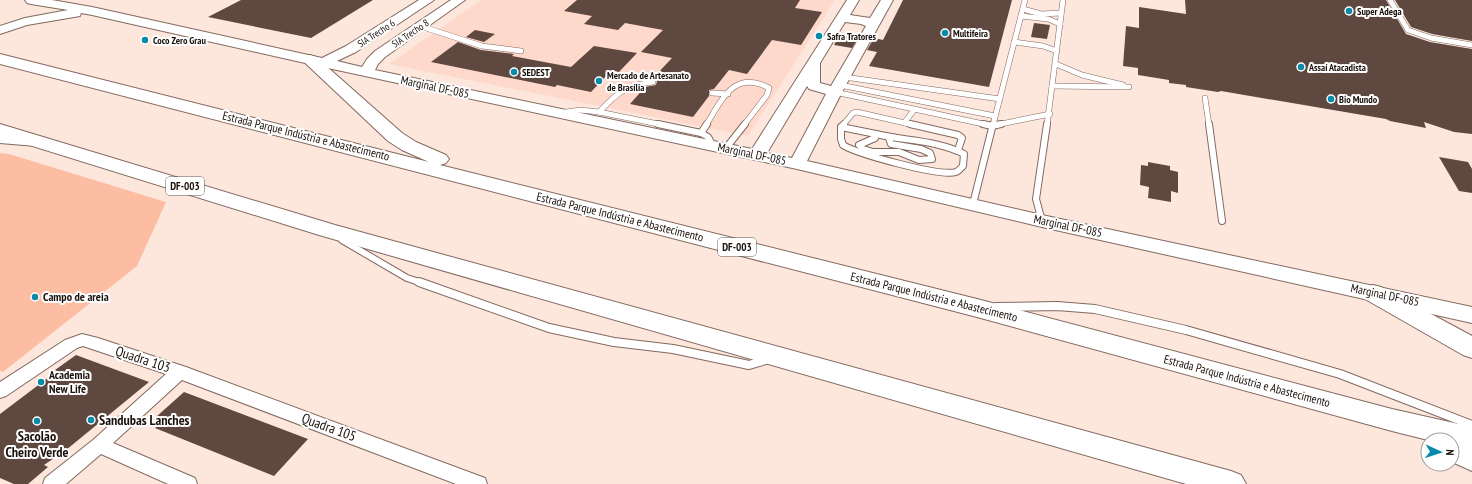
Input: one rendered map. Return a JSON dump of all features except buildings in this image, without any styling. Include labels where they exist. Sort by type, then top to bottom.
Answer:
[{"type":"highway","name":"Estrada Parque Indústria e Abastecimento","points":[[0,59],[977,308],[1392,420],[1472,439]]},
{"type":"highway","points":[[316,62],[374,120],[409,146],[436,158],[615,216]]},
{"type":"highway","name":"DF-003","points":[[0,130],[327,230],[1231,484]]},
{"type":"highway","points":[[1373,293],[1472,348]]},
{"type":"highway","points":[[1392,420],[1420,433]]},
{"type":"highway","points":[[1460,452],[1472,459]]},
{"type":"main road","name":"SIA Trecho 6","points":[[316,62],[351,50],[428,0]]},
{"type":"main road","name":"SIA Trecho 8","points":[[367,72],[372,62],[380,54],[459,0]]},
{"type":"main road","points":[[757,155],[841,18],[854,0]]},
{"type":"main road","points":[[798,164],[887,0]]},
{"type":"main road","name":"Marginal DF-085","points":[[39,1],[92,11],[316,62],[757,155],[1042,221],[1472,315]]},
{"type":"main road","points":[[0,30],[40,19],[92,11]]},
{"type":"main road","points":[[841,18],[864,20],[874,25]]},
{"type":"main road","points":[[351,50],[355,53],[362,54],[380,54]]},
{"type":"main road","points":[[813,63],[812,82],[814,86],[840,85]]},
{"type":"main road","points":[[0,138],[43,142]]},
{"type":"street","name":"Quadra 103","points":[[0,391],[59,351],[82,340],[92,342],[180,372],[99,445],[52,484]]},
{"type":"street","name":"Quadra 105","points":[[180,372],[345,432],[478,484]]},
{"type":"street","points":[[99,445],[188,484]]},
{"type":"lane","points":[[973,204],[1025,0]]},
{"type":"lane","points":[[1042,221],[1036,199],[1050,114],[1063,0]]},
{"type":"lane","points":[[1390,0],[1408,30],[1432,38],[1472,45]]},
{"type":"lane","points":[[1023,9],[1041,14],[1061,13]]},
{"type":"lane","points":[[1021,16],[1043,18],[1060,24]]},
{"type":"lane","points":[[420,26],[482,46],[522,51]]},
{"type":"lane","points":[[1014,42],[1042,46],[1057,51]]},
{"type":"lane","points":[[1052,86],[1077,85],[1129,87],[1112,81],[1082,75],[1056,64]]},
{"type":"lane","points":[[598,112],[619,92],[628,86],[653,82]]},
{"type":"lane","points":[[558,113],[580,110],[598,112],[702,133],[719,147],[766,95],[769,88],[765,85],[740,82],[728,94],[702,133]]},
{"type":"lane","points":[[840,85],[888,82],[1000,99]]},
{"type":"lane","points":[[840,85],[903,108],[992,126],[1050,114]]},
{"type":"lane","points":[[840,85],[995,116]]},
{"type":"lane","points":[[712,93],[728,94]]},
{"type":"lane","points":[[1205,98],[1222,221]]},
{"type":"lane","points":[[897,121],[903,108]]},
{"type":"lane","points":[[904,123],[914,110]]},
{"type":"lane","points":[[889,138],[891,144],[920,149],[930,153],[932,159],[921,161],[892,151],[880,156],[861,154],[846,148],[841,141],[841,127],[852,113],[857,112],[958,135],[962,138],[958,150]]},
{"type":"lane","points":[[841,127],[872,132],[889,138],[946,146],[958,150],[964,154],[963,166],[953,172],[931,170],[880,156],[866,151],[859,145],[876,138],[876,134]]},
{"type":"lane","points":[[901,163],[904,154]]},
{"type":"lane","points":[[327,230],[407,278],[549,328],[614,342],[673,349],[750,364],[779,356]]},
{"type":"lane","points":[[977,308],[1035,305],[1094,309],[1186,330],[1340,374],[1472,425]]},
{"type":"shaded area","points":[[481,0],[835,0],[748,136],[389,64]]},
{"type":"shaded area","points":[[0,153],[9,154],[166,202],[137,266],[3,372],[0,371]]},
{"type":"place","name":"Super Adega","points":[[1349,11]]},
{"type":"place","name":"Multifeira","points":[[945,33]]},
{"type":"place","name":"Safra Tratores","points":[[819,36]]},
{"type":"place","name":"Coco Zero Grau","points":[[145,40]]},
{"type":"place","name":"Assaí Atacadista","points":[[1301,67]]},
{"type":"place","name":"SEDEST","points":[[514,72]]},
{"type":"place","name":"Mercado de Artesanato de Brasília","points":[[599,81]]},
{"type":"place","name":"Bio Mundo","points":[[1331,99]]},
{"type":"place","name":"Campo de areia","points":[[35,297]]},
{"type":"place","name":"Academia New Life","points":[[41,382]]},
{"type":"place","name":"Sandubas Lanches","points":[[91,420]]},
{"type":"place","name":"Sacolão Cheiro Verde","points":[[37,421]]}]
